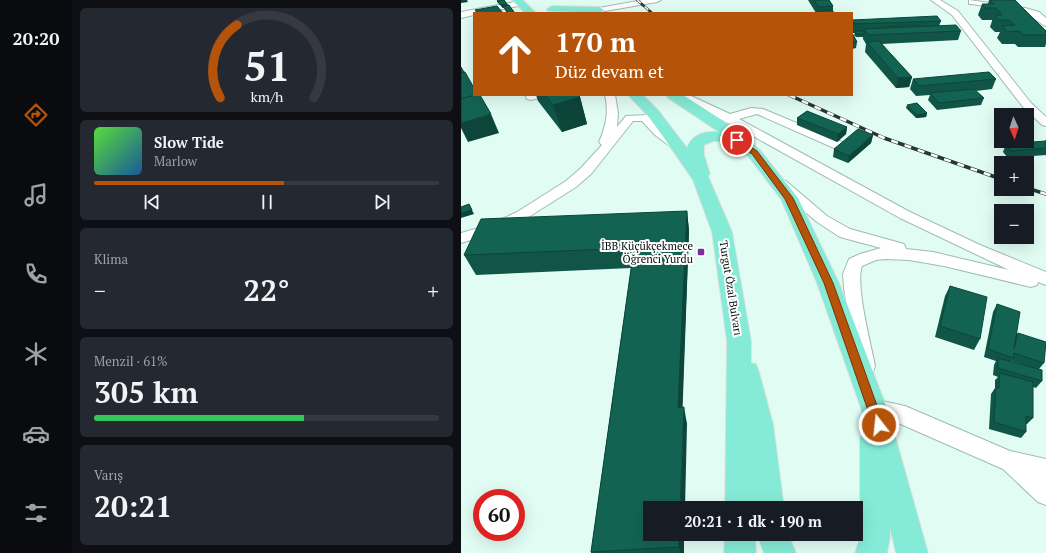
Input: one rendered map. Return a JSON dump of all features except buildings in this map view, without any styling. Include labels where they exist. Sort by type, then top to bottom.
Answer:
[{"type":"main road","points":[[518,1],[530,12]]},
{"type":"main road","points":[[551,9],[594,12]]},
{"type":"main road","name":"Turgut Özal Bulvarı","points":[[636,96],[653,113],[702,180],[722,232],[739,341],[740,501]]},
{"type":"main road","points":[[675,96],[720,125],[754,153],[789,198],[828,283],[875,411],[913,548]]},
{"type":"main road","points":[[702,180],[695,150],[697,144],[703,138],[727,136],[737,140],[754,153]]},
{"type":"main road","points":[[739,341],[760,424],[768,501]]},
{"type":"main road","points":[[871,553],[875,538],[875,411]]},
{"type":"main road","points":[[740,541],[740,553]]},
{"type":"main road","points":[[776,541],[780,553]]},
{"type":"street","points":[[492,0],[499,7]]},
{"type":"street","points":[[594,12],[657,0]]},
{"type":"street","points":[[935,0],[955,13],[1027,105],[1046,123]]},
{"type":"street","points":[[946,0],[952,0]]},
{"type":"street","points":[[1004,0],[969,2],[1025,10],[1036,14],[1046,23]]},
{"type":"street","points":[[475,12],[518,1]]},
{"type":"street","points":[[461,15],[473,12]]},
{"type":"street","points":[[600,154],[613,123],[613,108],[610,96]]},
{"type":"street","points":[[682,96],[729,118],[861,192],[996,258],[1046,279]]},
{"type":"street","points":[[729,118],[751,111],[759,112],[838,146]]},
{"type":"street","points":[[461,238],[494,228],[548,200],[571,184],[586,171],[619,132],[626,121],[636,117],[643,117],[649,120],[659,132],[679,148]]},
{"type":"street","points":[[828,153],[850,136]]},
{"type":"street","points":[[772,176],[822,219],[845,233],[942,261],[1046,284]]},
{"type":"street","points":[[942,261],[886,253],[872,254],[855,263],[851,274],[852,288],[875,411],[885,410],[898,413],[1010,461],[1046,470]]},
{"type":"street","points":[[1010,461],[1046,494]]},
{"type":"railway","points":[[637,0],[651,12]]},
{"type":"railway","points":[[791,96],[884,138],[994,177]]},
{"type":"railway","points":[[1034,190],[1046,194]]},
{"type":"place","name":"İBB Küçükçekmece Öğrenci Yurdu","points":[[701,252]]},
{"type":"route","points":[[737,140],[754,153],[789,198],[828,283],[879,425]]}]
